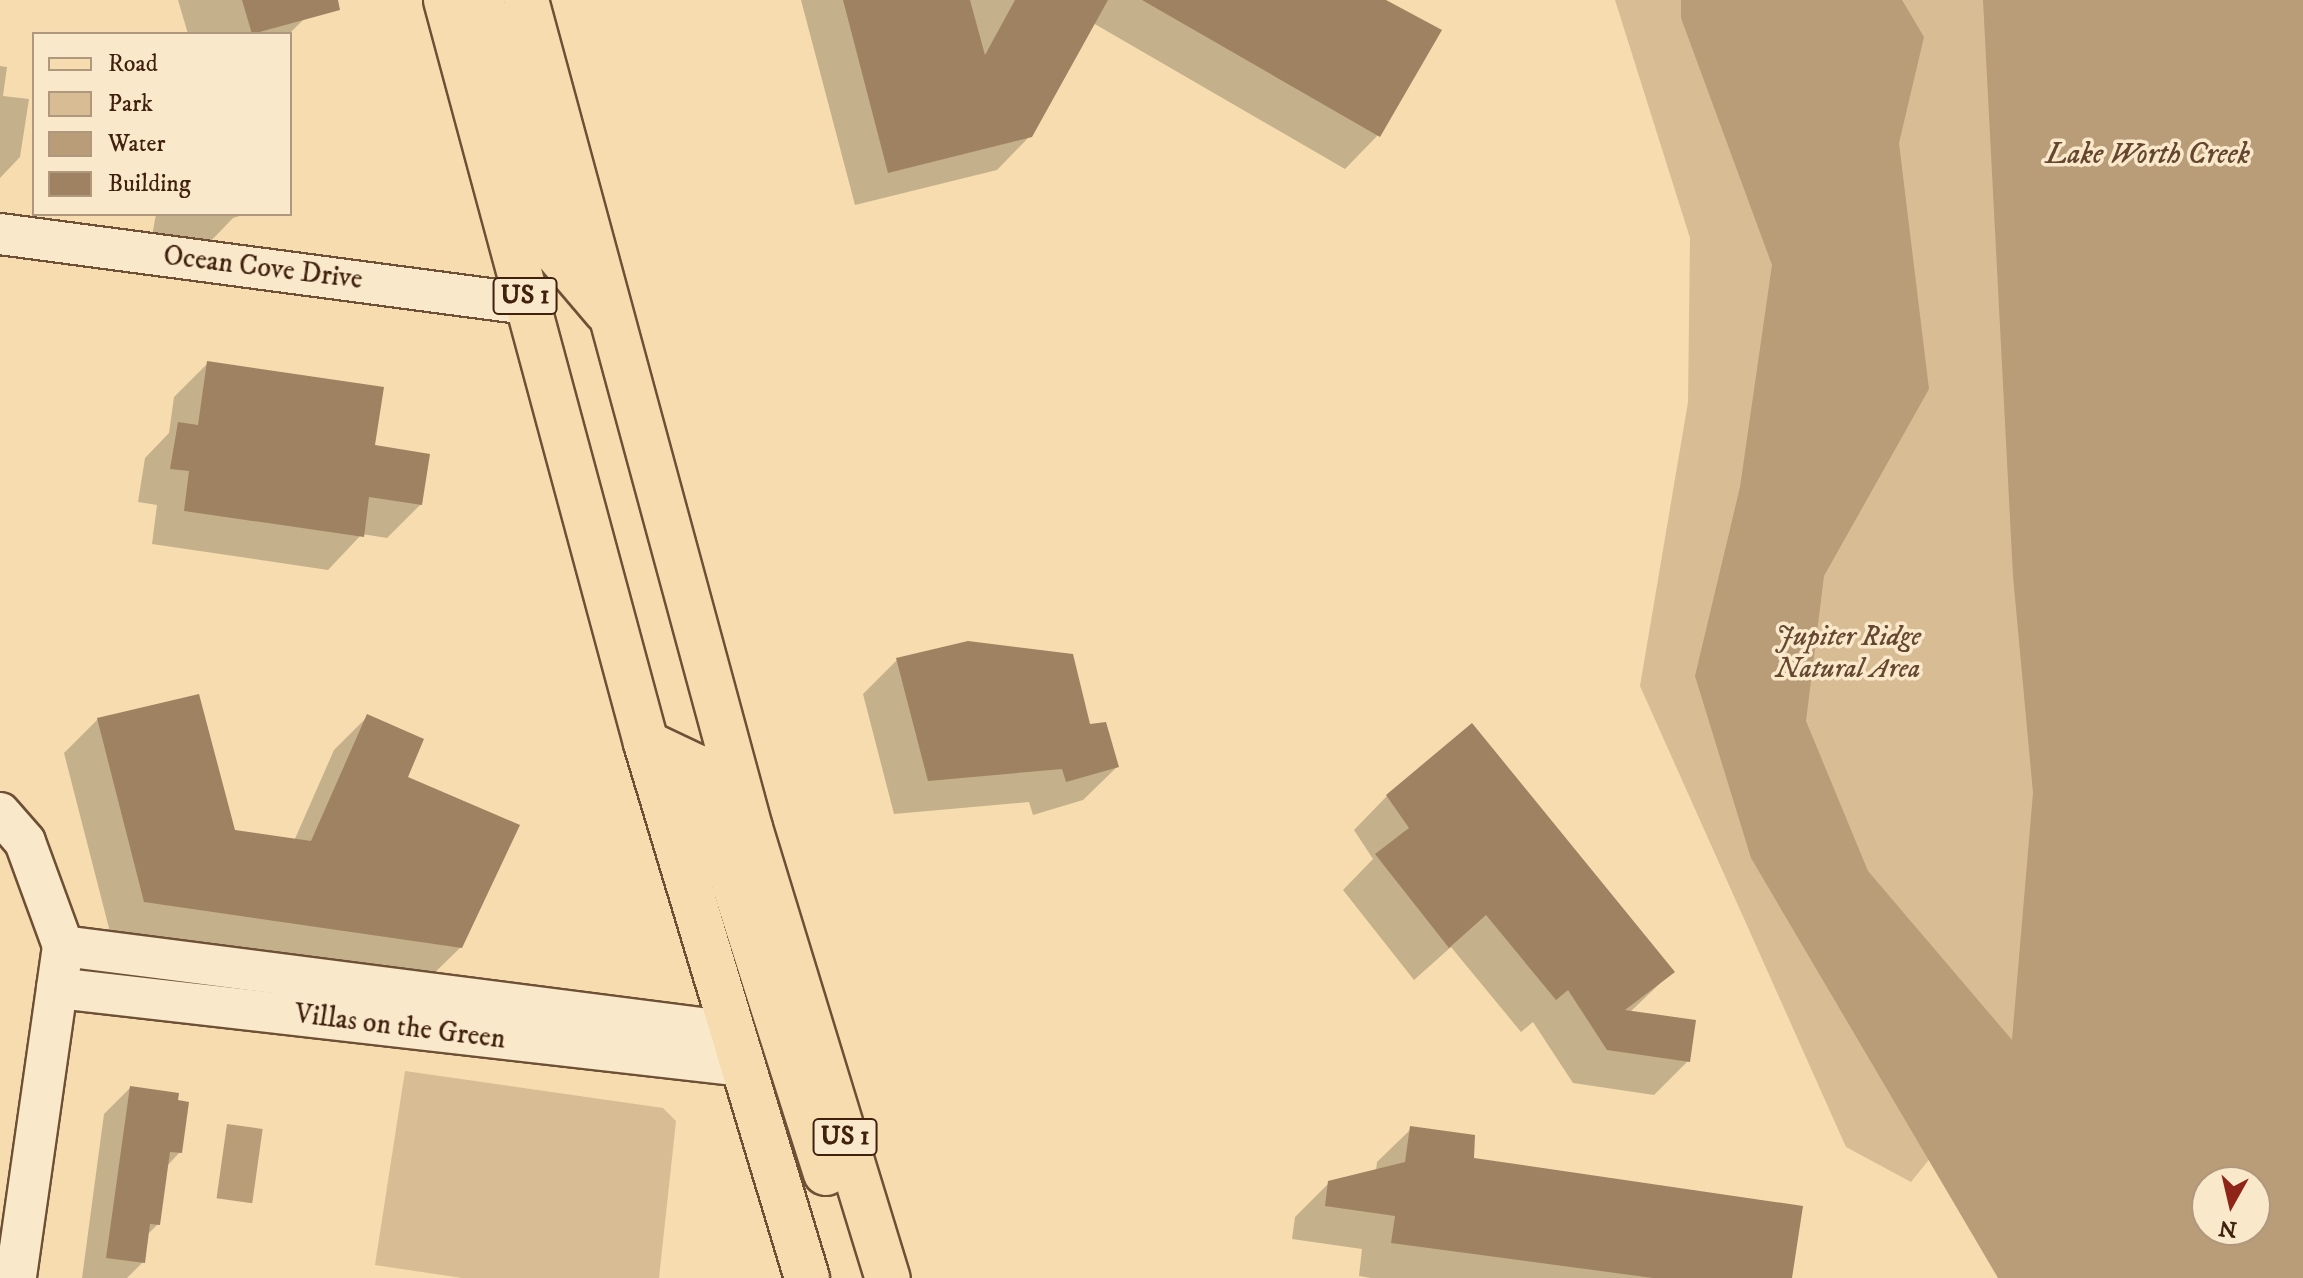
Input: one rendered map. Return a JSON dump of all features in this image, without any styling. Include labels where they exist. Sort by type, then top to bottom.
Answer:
[{"type":"main road","name":"US 1","points":[[446,0],[646,743],[807,1278]]},
{"type":"main road","points":[[481,0],[550,245],[613,318]]},
{"type":"main road","name":"US 1","points":[[526,0],[750,828],[888,1278]]},
{"type":"main road","points":[[646,743],[697,767],[792,1074],[856,1258],[869,1278]]},
{"type":"street","name":"Ocean Cove Drive","points":[[0,234],[527,304]]},
{"type":"street","points":[[0,813],[25,842],[63,946],[21,1277]]},
{"type":"street","name":"Villas on the Green","points":[[63,946],[737,1049]]},
{"type":"street","name":"Villas on the Green","points":[[57,988],[737,1049]]},
{"type":"green space","name":"Jupiter Ridge Natural Area","points":[[1615,0],[2020,0],[2057,504],[2029,1036],[1911,1182],[1846,1147],[1640,686],[1688,402],[1690,238]]},
{"type":"green space","points":[[405,1071],[663,1108],[676,1121],[659,1278],[462,1278],[375,1265]]},
{"type":"water","name":"Lake Worth Creek","points":[[1681,0],[1902,0],[1924,37],[1899,143],[1929,389],[1824,576],[1806,721],[1868,871],[2012,1040],[2033,793],[2013,576],[1983,0],[2303,0],[2303,1278],[1998,1278],[1751,858],[1695,676],[1740,487],[1772,265],[1681,18]]},
{"type":"water","points":[[227,1124],[263,1129],[252,1203],[217,1198]]},
{"type":"building","points":[[242,0],[338,0],[340,10],[251,32]]},
{"type":"building","points":[[843,0],[970,0],[985,55],[1015,0],[1108,0],[1032,137],[888,173]]},
{"type":"building","points":[[1142,0],[1386,0],[1442,30],[1380,137]]},
{"type":"building","points":[[207,361],[384,387],[375,445],[430,454],[422,505],[369,497],[364,537],[184,511],[189,471],[170,469],[178,422],[198,425]]},
{"type":"building","points":[[968,641],[1073,654],[1090,724],[1106,722],[1119,767],[1066,782],[1062,769],[928,781],[896,658]]},
{"type":"building","points":[[199,694],[235,830],[311,841],[367,714],[424,739],[408,777],[520,825],[462,948],[144,902],[97,718]]},
{"type":"building","points":[[1472,723],[1675,972],[1625,1010],[1696,1020],[1690,1062],[1607,1050],[1568,990],[1556,1000],[1486,915],[1449,948],[1375,854],[1409,828],[1386,795]]},
{"type":"building","points":[[130,1086],[179,1093],[178,1100],[189,1102],[182,1153],[170,1152],[160,1225],[150,1224],[145,1263],[106,1258]]},
{"type":"building","points":[[1410,1126],[1475,1135],[1474,1158],[1803,1206],[1792,1278],[1653,1278],[1391,1243],[1395,1216],[1325,1206],[1328,1181],[1405,1162]]}]
